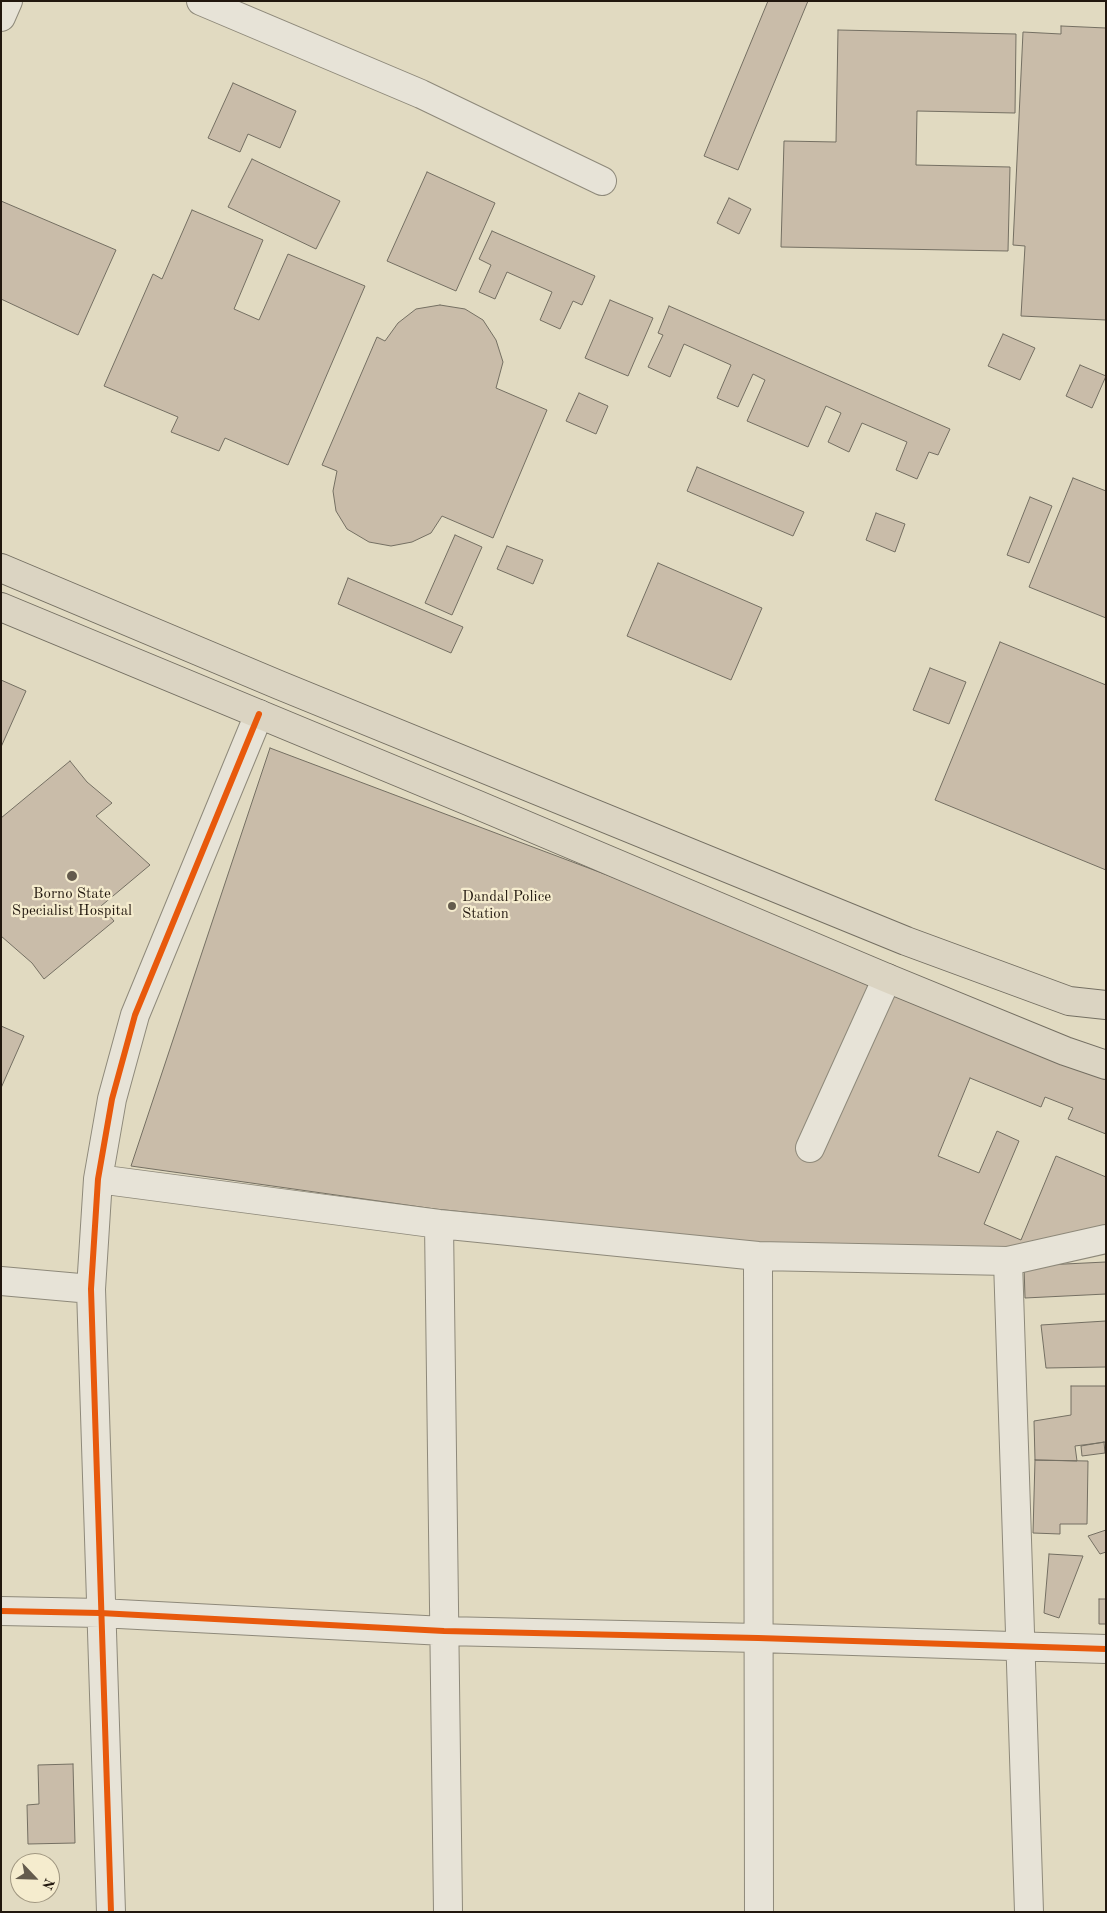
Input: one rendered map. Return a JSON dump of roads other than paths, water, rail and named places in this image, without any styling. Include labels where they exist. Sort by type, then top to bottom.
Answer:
[{"type":"main road","points":[[1,568],[280,685],[906,941],[1069,1001],[1106,1005]]},
{"type":"main road","points":[[1,607],[887,978],[1065,1051],[1106,1065]]},
{"type":"street","points":[[1,17],[8,1]]},
{"type":"street","points":[[201,1],[421,94],[602,181]]},
{"type":"street","points":[[111,1912],[91,1289],[98,1179],[112,1099],[135,1015],[259,714]]},
{"type":"street","points":[[810,1148],[887,978]]},
{"type":"street","points":[[98,1179],[439,1224],[758,1256],[1008,1261],[1106,1239]]},
{"type":"street","points":[[439,1224],[448,1912]]},
{"type":"street","points":[[758,1256],[759,1912]]},
{"type":"street","points":[[1008,1261],[1029,1912]]},
{"type":"street","points":[[1,1282],[91,1289]]},
{"type":"street","points":[[1,1611],[100,1613],[444,1631],[758,1638],[1106,1649]]},
{"type":"place","name":"Borno State Specialist Hospital","points":[[72,876]]},
{"type":"place","name":"Dandal Police Station","points":[[452,906]]}]
